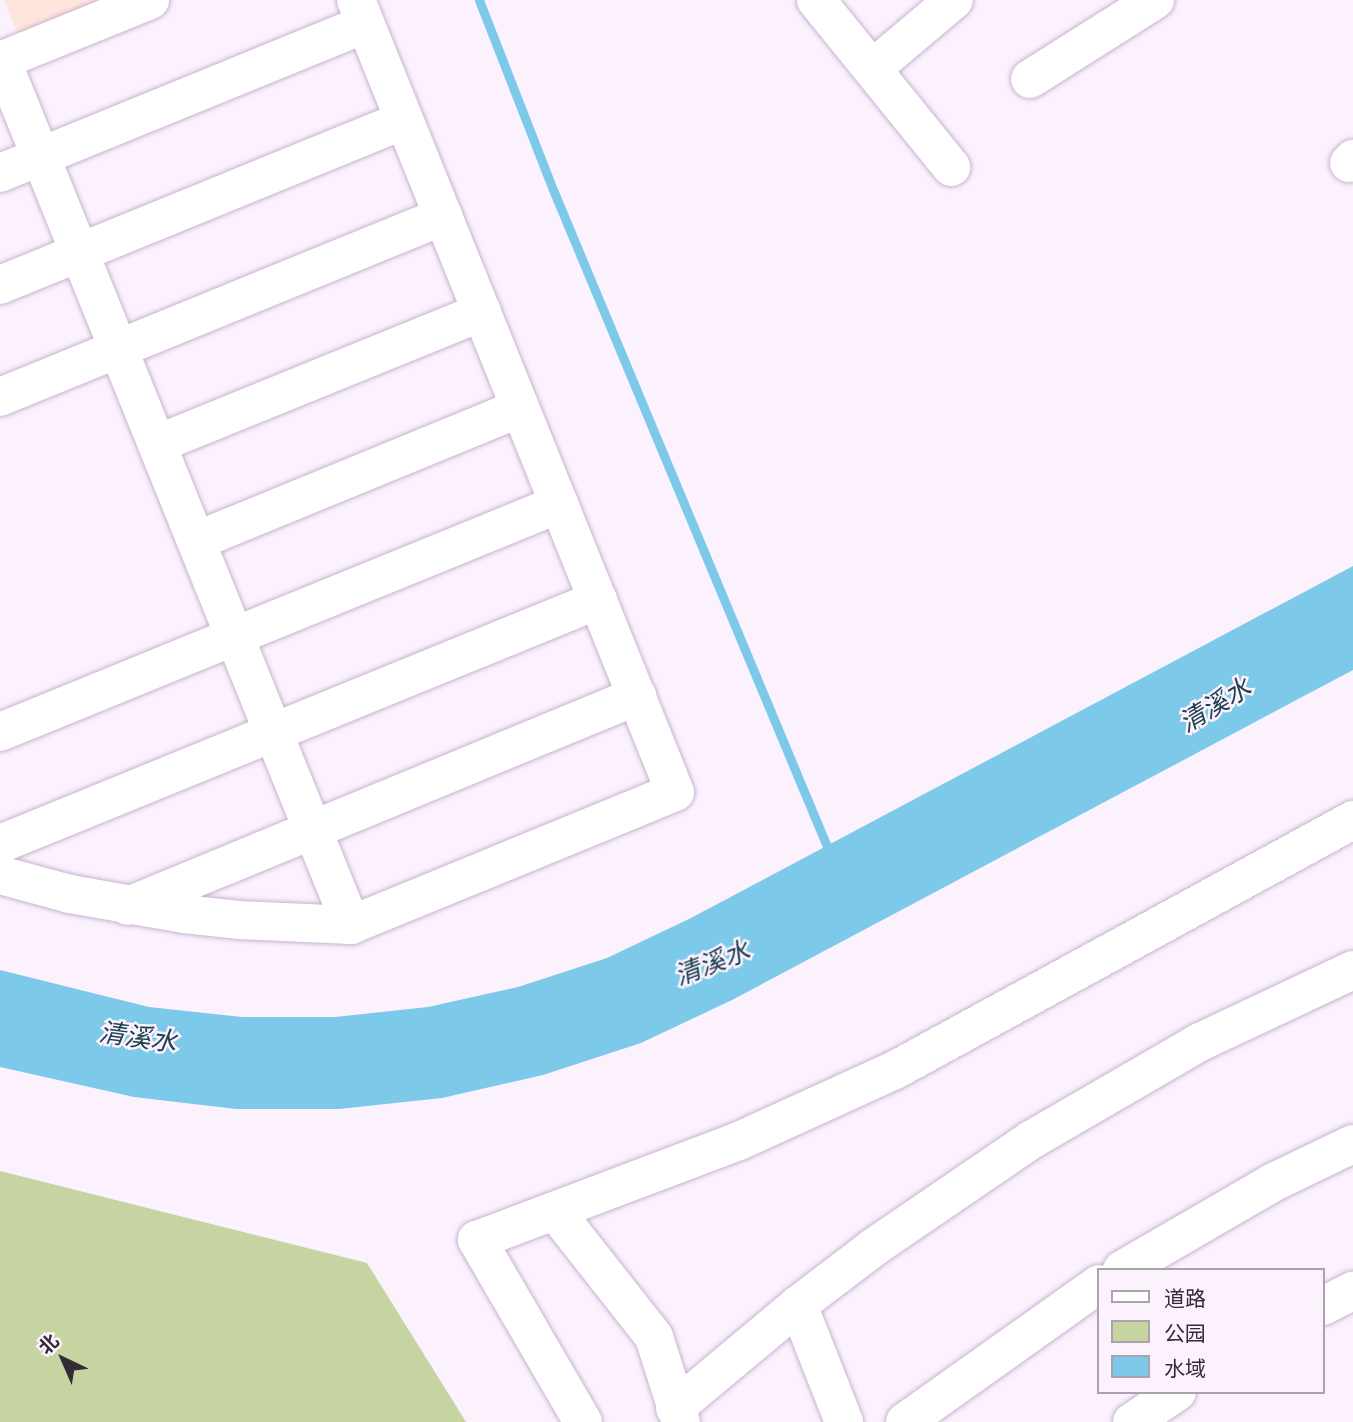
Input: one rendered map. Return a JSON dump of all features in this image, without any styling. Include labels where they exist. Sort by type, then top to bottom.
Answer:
[{"type":"lane","points":[[150,0],[1,61],[351,925]]},
{"type":"lane","points":[[816,0],[951,167]]},
{"type":"lane","points":[[872,69],[954,0]]},
{"type":"lane","points":[[1030,79],[1155,0]]},
{"type":"lane","points":[[0,173],[360,12],[676,792],[351,925],[239,920],[128,906],[0,875]]},
{"type":"lane","points":[[0,285],[404,120]]},
{"type":"lane","points":[[0,397],[443,216]]},
{"type":"lane","points":[[157,444],[482,312]]},
{"type":"lane","points":[[196,541],[520,408]]},
{"type":"lane","points":[[0,732],[559,504]]},
{"type":"lane","points":[[0,844],[598,600]]},
{"type":"lane","points":[[128,906],[637,695]]},
{"type":"lane","points":[[583,1422],[477,1240],[738,1141],[895,1070],[1353,820]]},
{"type":"lane","points":[[555,1212],[654,1336],[678,1415],[798,1305],[951,1193],[1113,1091],[1200,1042],[1353,970]]},
{"type":"lane","points":[[1125,1268],[1272,1183],[1353,1144]]},
{"type":"lane","points":[[905,1422],[1029,1331],[1098,1285]]},
{"type":"lane","points":[[1325,1305],[1353,1291]]},
{"type":"lane","points":[[798,1305],[844,1422]]},
{"type":"lane","points":[[1132,1422],[1174,1394]]},
{"type":"shaded area","points":[[4,0],[100,0],[18,34]]},
{"type":"green space","points":[[0,1171],[367,1263],[466,1422],[0,1422]]},
{"type":"water","name":"清溪水","points":[[1353,566],[1353,670],[732,1000],[641,1043],[543,1075],[442,1098],[339,1109],[236,1109],[134,1097],[0,1067],[0,970],[149,1007],[242,1017],[335,1017],[428,1007],[518,987],[607,958],[691,918]]},
{"type":"waterway","points":[[479,0],[554,192],[831,856]]}]
